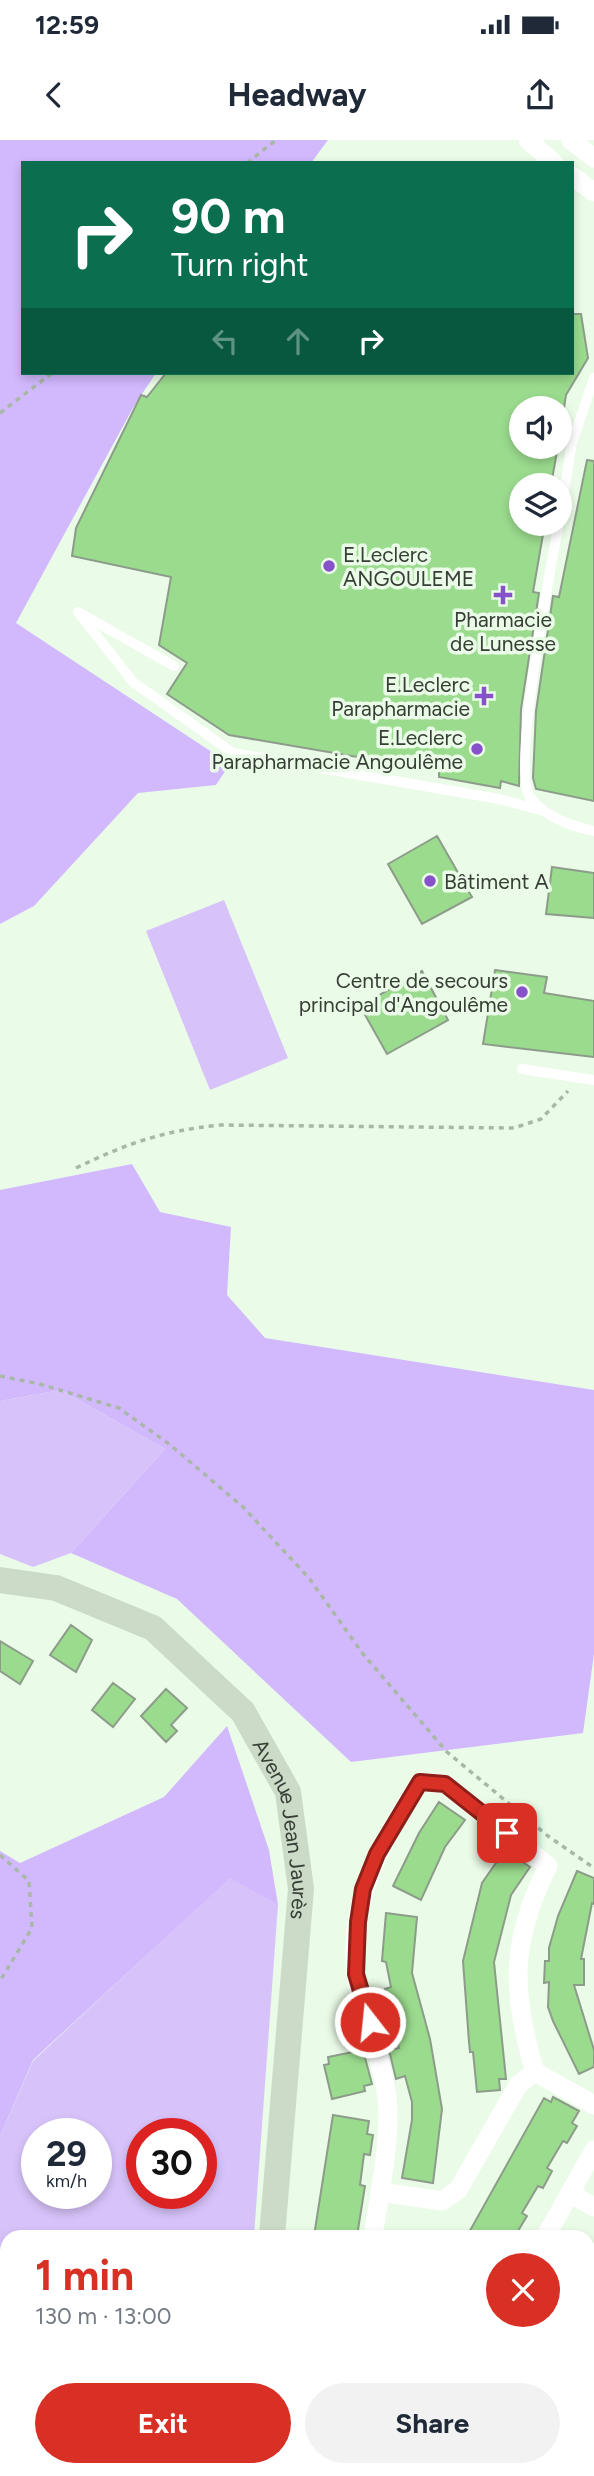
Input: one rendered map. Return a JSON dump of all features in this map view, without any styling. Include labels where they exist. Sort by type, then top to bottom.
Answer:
[{"type":"main road","name":"Avenue Jean Jaurès","points":[[0,1580],[56,1588],[153,1628],[243,1712],[288,1792],[301,1889],[273,2230]]},
{"type":"street","points":[[528,140],[552,161]]},
{"type":"street","points":[[571,140],[594,158]]},
{"type":"street","points":[[574,177],[594,192]]},
{"type":"street","points":[[374,2230],[388,2115],[385,2083],[356,1974],[358,1922],[363,1889],[377,1854],[420,1782],[445,1784],[548,1866],[532,1899],[516,1962],[519,2015],[535,2072],[594,2105]]},
{"type":"street","points":[[380,2192],[442,2201],[458,2190],[518,2085],[535,2072]]},
{"type":"street","points":[[549,2230],[594,2150]]},
{"type":"street","points":[[570,2193],[594,2207]]},
{"type":"lane","points":[[567,473],[572,443],[594,378]]},
{"type":"lane","points":[[544,811],[529,796],[523,762],[525,727],[557,536]]},
{"type":"lane","points":[[174,666],[78,612],[133,682],[233,753],[499,799],[544,811],[571,825],[594,831]]},
{"type":"lane","points":[[522,1069],[594,1080]]},
{"type":"path","points":[[250,161],[276,140]]},
{"type":"path","points":[[0,413],[49,375]]},
{"type":"path","points":[[76,1168],[138,1140],[172,1130],[220,1125],[514,1128],[541,1119],[554,1109],[578,1078]]},
{"type":"path","points":[[0,1376],[40,1384],[119,1408],[169,1444],[243,1507],[309,1578],[363,1654],[447,1752],[548,1836],[594,1868]]},
{"type":"path","points":[[0,1855],[29,1881],[32,1928],[0,1981]]},
{"type":"shaded area","points":[[0,140],[328,140],[312,161],[21,161],[21,375],[155,375],[134,406],[16,623],[230,764],[216,785],[138,793],[34,906],[0,924]]},
{"type":"shaded area","points":[[224,900],[288,1058],[210,1090],[146,931]]},
{"type":"shaded area","points":[[132,1164],[160,1212],[231,1227],[227,1295],[265,1338],[594,1390],[594,1654],[583,1733],[351,1762],[177,1599],[71,1553],[165,1449],[61,1390],[0,1401],[0,1190]]},
{"type":"shaded area","points":[[61,1390],[165,1449],[71,1553],[33,1567],[0,1554],[0,1401]]},
{"type":"shaded area","points":[[227,1726],[269,1850],[278,1905],[230,1878],[33,2060],[0,2136],[0,1851],[20,1863],[164,1797]]},
{"type":"shaded area","points":[[230,1877],[278,1905],[254,2230],[0,2230],[0,2136],[33,2061]]},
{"type":"building","name":"E.Leclerc ANGOULEME","points":[[574,314],[581,314],[588,358],[566,396],[509,396],[509,459],[556,459],[553,473],[509,473],[509,536],[543,536],[533,592],[539,593],[521,709],[519,786],[501,781],[500,788],[439,777],[439,771],[229,735],[167,694],[187,663],[159,645],[171,577],[72,556],[76,528],[141,395],[147,397],[164,375],[574,375]]},
{"type":"building","points":[[587,460],[594,461],[594,801],[536,789],[533,778],[536,711],[553,596],[559,597]]},
{"type":"building","name":"Bâtiment A","points":[[437,836],[472,897],[422,924],[388,864]]},
{"type":"building","points":[[552,867],[594,873],[594,918],[546,914]]},
{"type":"building","points":[[495,970],[547,977],[544,993],[594,1001],[594,1057],[483,1044]]},
{"type":"building","points":[[422,971],[448,1020],[387,1054],[360,1006]]},
{"type":"building","points":[[71,1625],[92,1640],[76,1672],[50,1655]]},
{"type":"building","points":[[0,1641],[33,1661],[20,1684],[0,1671]]},
{"type":"building","points":[[113,1683],[135,1699],[113,1727],[92,1710]]},
{"type":"building","points":[[166,1689],[187,1708],[171,1725],[177,1731],[166,1742],[141,1716]]},
{"type":"building","points":[[439,1802],[465,1820],[445,1847],[421,1900],[393,1886],[419,1833]]},
{"type":"building","points":[[505,1850],[530,1867],[511,1895],[494,1962],[506,2079],[499,2079],[500,2090],[477,2092],[473,2052],[470,2052],[463,1961],[482,1883]]},
{"type":"building","points":[[577,1871],[594,1878],[594,1904],[592,1903],[581,1959],[584,1959],[584,1985],[574,1985],[594,2050],[594,2067],[579,2074],[553,2021],[548,2007],[549,1982],[544,1983],[545,1961],[549,1961],[549,1948],[558,1916]]},
{"type":"building","points":[[386,1913],[417,1917],[412,1973],[430,2039],[442,2109],[433,2183],[402,2178],[412,2120],[412,2102],[405,2076],[396,2079],[389,2050],[399,2048],[385,1989],[391,1987],[386,1962],[382,1961]]},
{"type":"building","points":[[363,2050],[372,2084],[364,2086],[365,2091],[332,2099],[324,2065],[329,2064],[328,2057]]},
{"type":"building","points":[[553,2097],[579,2111],[572,2123],[577,2126],[567,2143],[563,2141],[547,2168],[552,2171],[543,2188],[538,2186],[522,2213],[527,2216],[519,2230],[470,2230],[544,2098],[551,2102]]},
{"type":"building","points":[[333,2115],[369,2121],[367,2134],[373,2135],[370,2155],[364,2154],[360,2185],[365,2186],[358,2230],[315,2230]]},
{"type":"place","name":"E.Leclerc ANGOULEME","points":[[329,566]]},
{"type":"place","name":"Pharmacie de Lunesse","points":[[503,595]]},
{"type":"place","name":"E.Leclerc Parapharmacie","points":[[484,696]]},
{"type":"place","name":"E.Leclerc Parapharmacie Angoulême","points":[[477,749]]},
{"type":"place","name":"Bâtiment A","points":[[430,881]]},
{"type":"place","name":"Centre de secours principal d'Angoulême","points":[[522,992]]},
{"type":"route","points":[[370,2022],[356,1974],[358,1922],[363,1889],[377,1854],[420,1782],[445,1784],[507,1833]]}]
